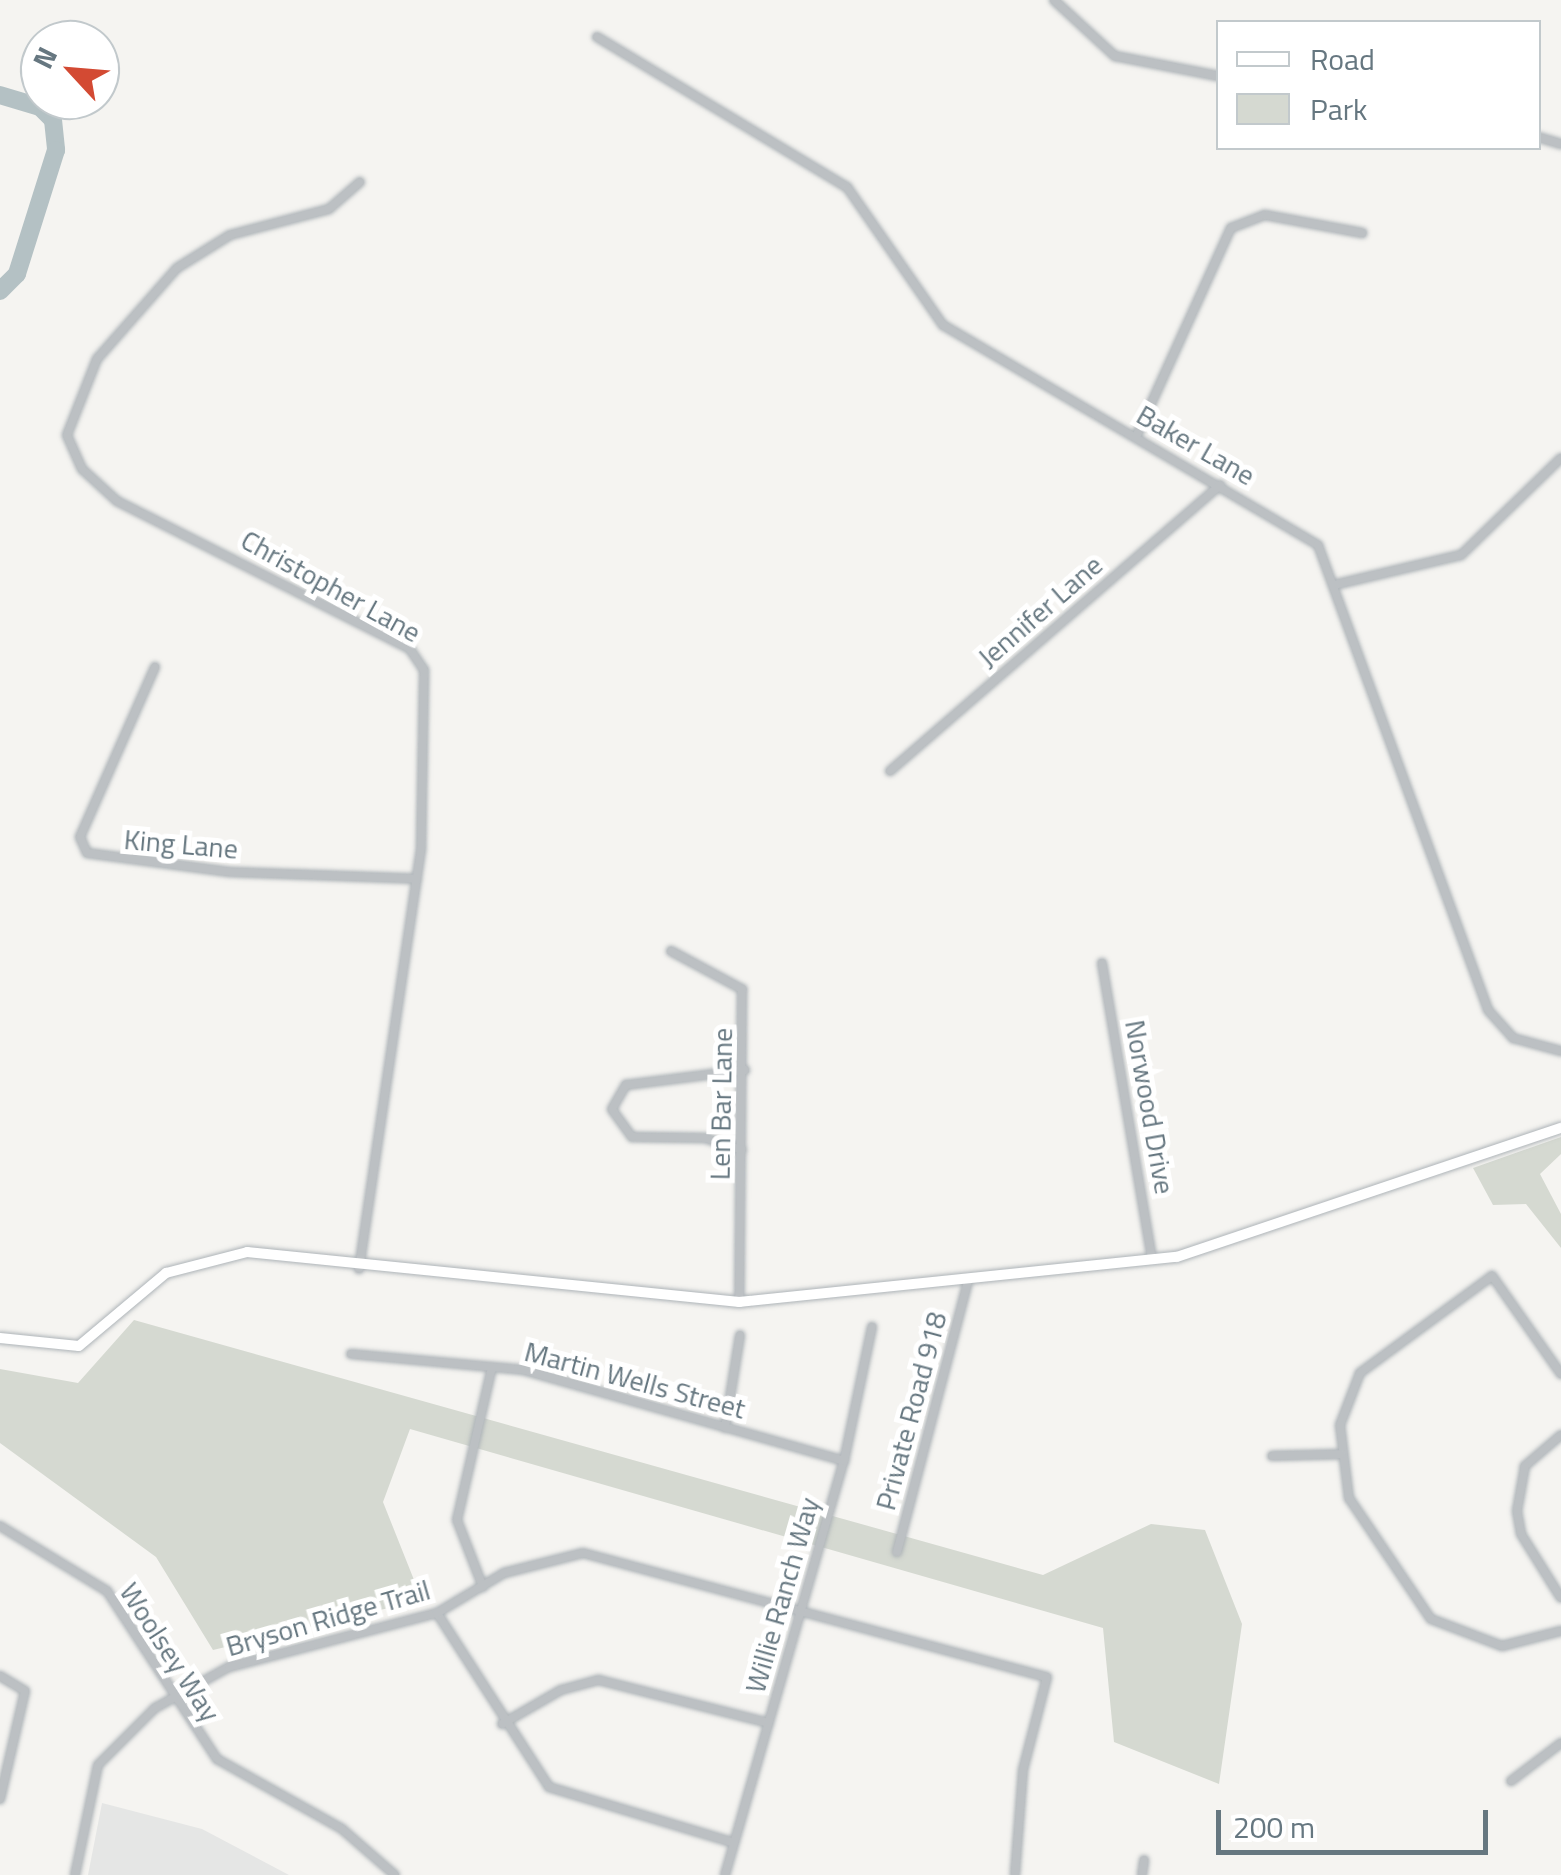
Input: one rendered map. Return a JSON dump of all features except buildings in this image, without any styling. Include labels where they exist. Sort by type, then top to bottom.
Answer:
[{"type":"street","points":[[1054,0],[1116,56],[1216,76]]},
{"type":"street","name":"Baker Lane","points":[[597,37],[835,178],[860,201],[930,314],[1310,536],[1338,584],[1488,1010],[1514,1038],[1561,1050]]},
{"type":"street","name":"Christopher Lane","points":[[359,1269],[417,879],[425,674],[416,655],[132,510],[82,469],[67,436],[97,359],[177,268],[230,235],[330,209],[360,182]]},
{"type":"street","points":[[1136,437],[1231,228],[1265,215],[1362,233]]},
{"type":"street","points":[[1338,584],[1462,555],[1558,460]]},
{"type":"street","name":"Jennifer Lane","points":[[890,772],[1220,485]]},
{"type":"street","name":"King Lane","points":[[155,667],[80,837],[87,852],[230,872],[417,879]]},
{"type":"street","name":"Len Bar Lane","points":[[671,952],[742,989],[745,1070],[739,1302]]},
{"type":"street","name":"Norwood Drive","points":[[1102,963],[1152,1260]]},
{"type":"street","points":[[742,1150],[704,1138],[632,1137],[612,1109],[626,1086],[745,1070]]},
{"type":"street","points":[[0,1338],[49,1348],[87,1344],[158,1279],[206,1259],[279,1253],[359,1269],[739,1302],[968,1282],[1152,1260],[1228,1244],[1561,1128]]},
{"type":"street","points":[[1561,1374],[1492,1276],[1351,1382],[1341,1403],[1342,1454],[1356,1510],[1442,1628],[1502,1646],[1561,1631]]},
{"type":"street","name":"Private Road 918","points":[[897,1552],[968,1282]]},
{"type":"street","name":"Willie Ranch Way","points":[[725,1875],[844,1462],[872,1327]]},
{"type":"street","points":[[725,1428],[740,1334]]},
{"type":"street","name":"Martin Wells Street","points":[[351,1354],[492,1367],[844,1462]]},
{"type":"street","points":[[483,1586],[457,1520],[492,1367]]},
{"type":"street","points":[[1561,1436],[1525,1466],[1517,1511],[1521,1534],[1561,1598]]},
{"type":"street","points":[[1272,1456],[1342,1454]]},
{"type":"street","name":"Woolsey Way","points":[[0,1526],[107,1591],[171,1700],[217,1759],[342,1829],[395,1875]]},
{"type":"street","name":"Bryson Ridge Trail","points":[[75,1875],[105,1752],[171,1700],[230,1667],[437,1613],[538,1559],[583,1552],[1047,1677],[1023,1770],[1015,1875]]},
{"type":"street","points":[[437,1613],[469,1675],[535,1775],[564,1795],[734,1844]]},
{"type":"street","points":[[0,1676],[25,1691],[0,1799]]},
{"type":"street","points":[[502,1724],[561,1690],[599,1680],[769,1722]]},
{"type":"street","points":[[1511,1781],[1561,1743]]},
{"type":"street","points":[[1142,1875],[1144,1860]]},
{"type":"shaded area","points":[[102,1803],[202,1829],[289,1875],[88,1875]]},
{"type":"green space","points":[[1561,1137],[1561,1154],[1540,1174],[1561,1214],[1561,1248],[1526,1204],[1493,1205],[1473,1168]]},
{"type":"green space","points":[[134,1320],[1043,1575],[1151,1524],[1205,1530],[1242,1624],[1219,1784],[1114,1742],[1103,1628],[410,1429],[383,1502],[422,1600],[213,1650],[156,1557],[0,1443],[0,1369],[78,1383]]},
{"type":"waterway","points":[[0,95],[40,107],[53,120],[56,150],[17,274],[0,291]]}]
